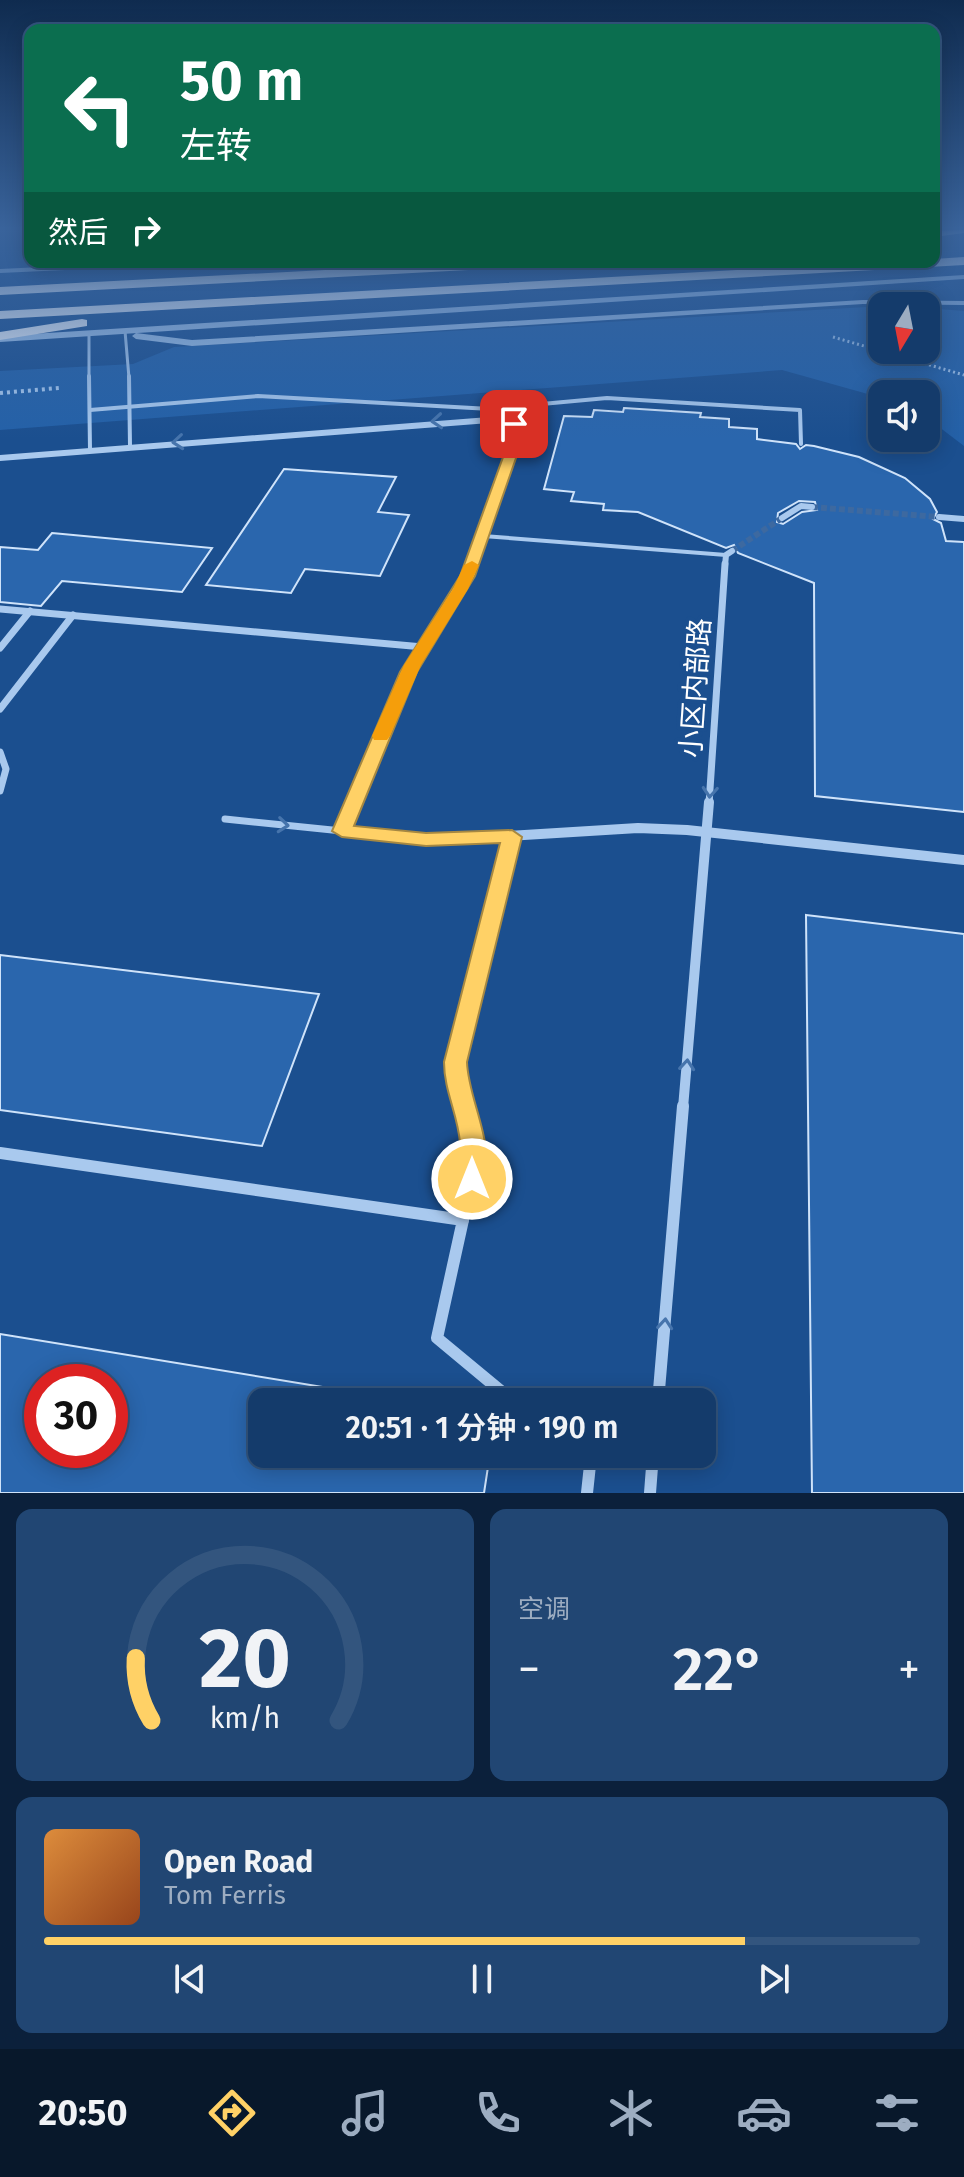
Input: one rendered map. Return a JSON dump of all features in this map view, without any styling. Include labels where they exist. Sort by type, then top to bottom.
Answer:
[{"type":"highway","points":[[0,315],[296,300]]},
{"type":"highway","points":[[0,337],[187,306]]},
{"type":"street","points":[[0,337],[612,300]]},
{"type":"street","points":[[125,331],[157,340],[192,343],[850,303],[964,303]]},
{"type":"street","points":[[0,458],[474,419],[509,421],[517,426],[517,436],[468,576],[423,647],[395,701],[342,831],[426,839],[512,837],[638,828],[707,832],[964,860]]},
{"type":"street","points":[[782,518],[801,502],[812,507]]},
{"type":"street","points":[[939,517],[964,519]]},
{"type":"street","name":"小区内部路","points":[[659,1388],[729,553]]},
{"type":"street","points":[[0,609],[423,647]]},
{"type":"street","points":[[0,648],[30,611]]},
{"type":"street","points":[[0,709],[73,615]]},
{"type":"street","points":[[0,752],[6,773],[0,791]]},
{"type":"street","points":[[497,1388],[437,1338],[474,1157],[456,1083],[456,1062],[512,837]]},
{"type":"street","points":[[0,1153],[463,1220]]},
{"type":"street","points":[[587,1493],[590,1468]]},
{"type":"street","points":[[650,1493],[652,1468]]},
{"type":"lane","points":[[125,331],[131,406],[130,446]]},
{"type":"lane","points":[[89,333],[90,450]]},
{"type":"lane","points":[[90,410],[258,396],[508,410]]},
{"type":"lane","points":[[474,419],[527,406],[607,398],[800,410],[801,444]]},
{"type":"lane","points":[[517,436],[527,406]]},
{"type":"lane","points":[[483,536],[729,553]]},
{"type":"lane","points":[[225,819],[342,831]]},
{"type":"path","points":[[0,393],[62,388]]},
{"type":"shaded area","points":[[868,307],[868,364],[940,364],[940,309],[964,311],[964,446],[940,428],[940,380],[868,380],[868,394],[782,370],[0,430],[0,371],[133,364],[174,347]]},
{"type":"building","points":[[624,408],[701,413],[700,417],[729,419],[729,427],[757,429],[757,439],[796,444],[800,449],[806,445],[814,446],[859,457],[905,478],[930,499],[937,512],[933,519],[941,523],[946,541],[964,542],[964,812],[815,796],[814,583],[738,553],[734,545],[726,548],[638,512],[603,510],[604,504],[571,501],[574,492],[544,489],[564,416],[592,417],[594,410],[623,412]],"holes":[[[799,501],[815,502],[817,510],[802,512],[783,524],[777,522],[778,513]]]},
{"type":"building","points":[[284,469],[396,477],[378,512],[409,515],[380,576],[305,569],[291,593],[206,585]]},
{"type":"building","points":[[52,533],[212,548],[182,592],[62,581],[41,606],[0,602],[0,547],[38,550]]},
{"type":"building","points":[[806,915],[964,934],[964,1493],[812,1493]]},
{"type":"building","points":[[0,955],[319,994],[262,1146],[0,1110]]},
{"type":"building","points":[[0,1334],[329,1388],[248,1388],[248,1468],[488,1468],[484,1493],[0,1493]]},
{"type":"tunnel","points":[[812,507],[939,517]]},
{"type":"tunnel","points":[[732,551],[782,518]]},
{"type":"slow traffic","points":[[381,736],[412,665],[461,589],[472,565]]},
{"type":"route","points":[[472,1179],[472,1141],[455,1069],[512,837],[426,839],[342,831],[409,672],[468,576],[518,435],[514,424]]}]
